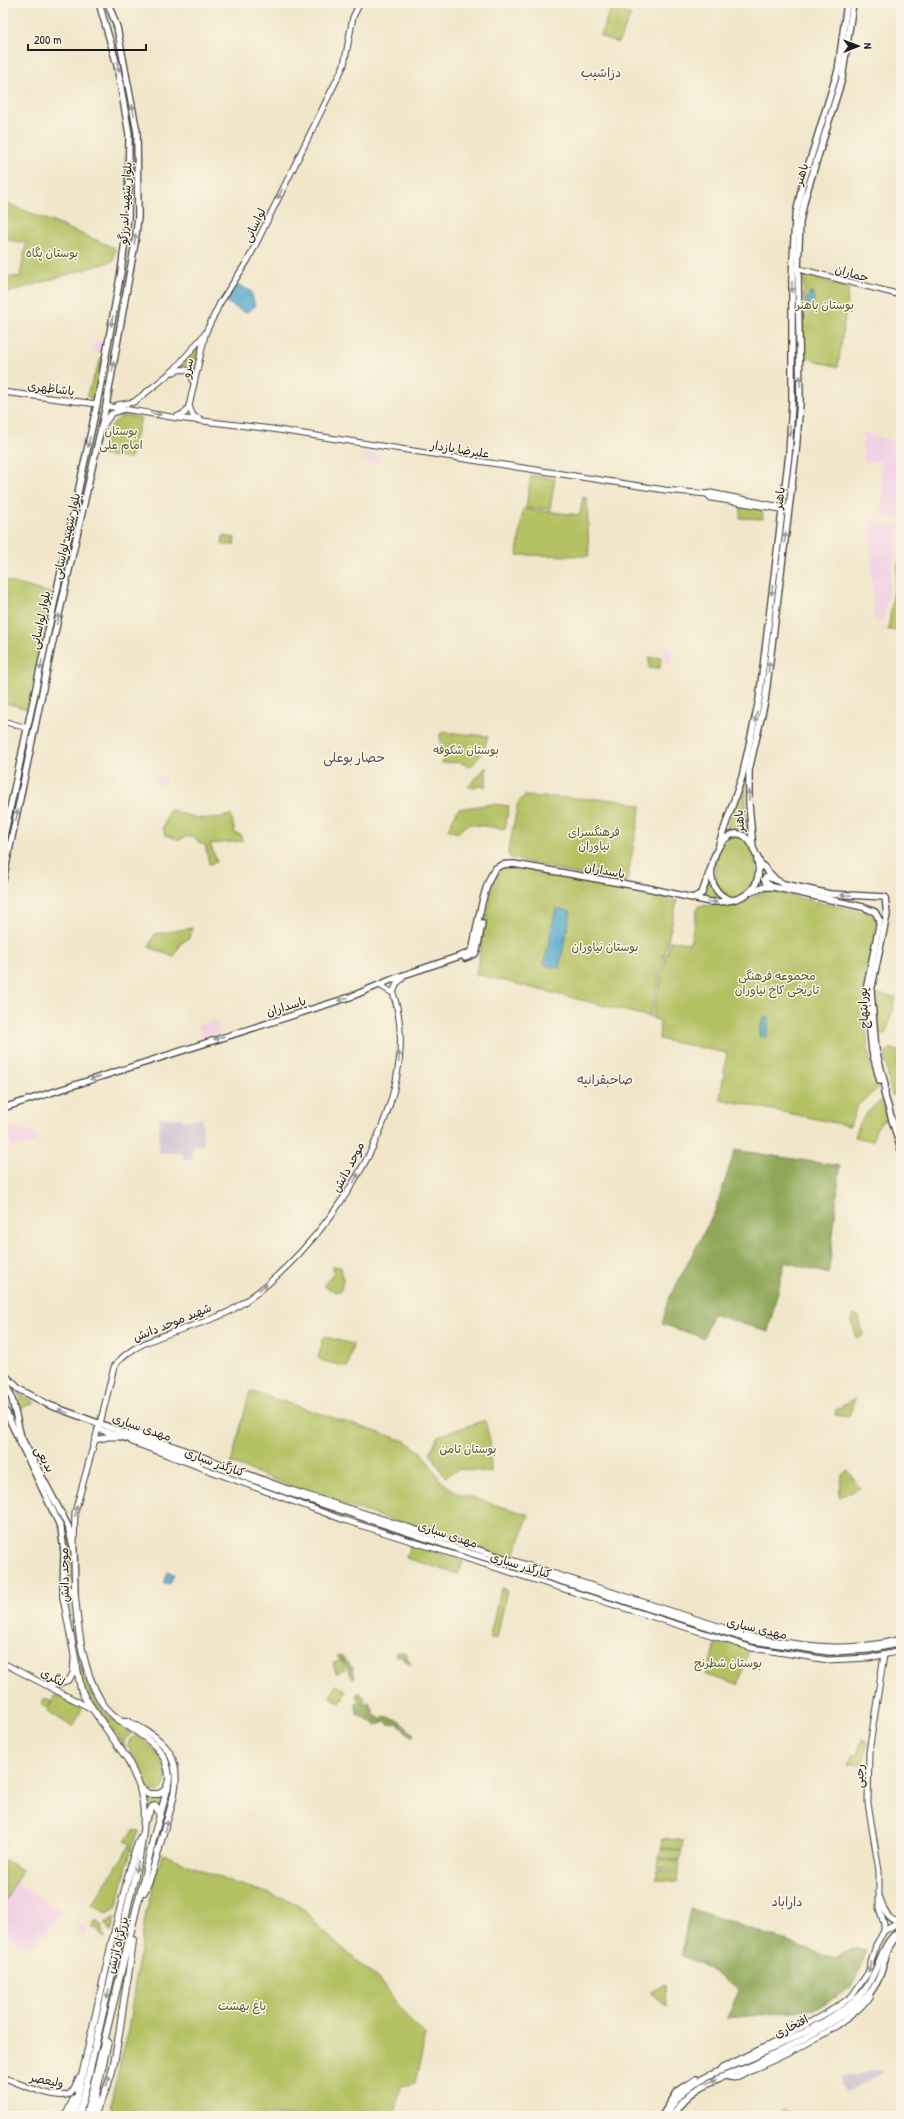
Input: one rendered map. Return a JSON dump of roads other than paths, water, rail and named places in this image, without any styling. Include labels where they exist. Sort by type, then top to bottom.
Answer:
[{"type":"highway","points":[[63,1596],[69,1589],[75,1595]]},
{"type":"highway","name":"موحد دانش","points":[[75,1595],[82,1648],[91,1679],[102,1703],[118,1718]]},
{"type":"highway","name":"موحد دانش","points":[[63,1596],[81,1689],[92,1710]]},
{"type":"highway","name":"بزرگراه ارتش","points":[[79,2116],[140,1858],[145,1822],[144,1803],[140,1787],[128,1760],[92,1710]]},
{"type":"highway","points":[[118,1718],[143,1728],[158,1739],[169,1752],[177,1776],[172,1806],[151,1877],[139,1902]]},
{"type":"highway","name":"بزرگراه ارتش","points":[[86,2116],[160,1818],[168,1793],[169,1779],[166,1761],[162,1752],[152,1741],[118,1718]]},
{"type":"highway","points":[[140,1787],[148,1794],[160,1794],[165,1789],[169,1779]]},
{"type":"highway","points":[[145,1822],[152,1807],[156,1806],[159,1809],[160,1818]]},
{"type":"highway","points":[[73,2116],[106,1966],[133,1857],[144,1829]]},
{"type":"highway","points":[[91,2116],[101,2102],[112,2068],[128,1974],[135,1919]]},
{"type":"highway","points":[[106,1966],[117,1955],[112,1942]]},
{"type":"highway","points":[[91,2116],[107,2051],[110,2022]]},
{"type":"highway","points":[[66,2116],[74,2101],[84,2055],[93,2025]]},
{"type":"main road","name":"بلوار شهید اندرزگو","points":[[97,404],[115,303],[128,217],[130,153],[129,134],[117,65],[99,3]]},
{"type":"main road","name":"بلوار شهید اندرزگو","points":[[106,406],[135,243],[138,154],[137,132],[115,22],[108,3]]},
{"type":"main road","name":"لواسانی","points":[[106,406],[124,405],[134,402],[175,369],[206,334],[220,302],[248,260],[344,65],[352,17],[360,3]]},
{"type":"main road","name":"باهنر","points":[[847,3],[838,70],[802,186],[795,219],[792,402],[785,508],[766,701],[750,770],[749,804],[753,848],[760,862],[776,880],[784,884],[830,894],[885,897]]},
{"type":"main road","name":"باهنر","points":[[719,844],[742,777],[760,700],[800,402],[795,268],[800,222],[804,204],[842,79],[853,3]]},
{"type":"main road","points":[[106,24],[109,20],[115,22]]},
{"type":"main road","name":"جماران","points":[[795,268],[881,292],[901,295]]},
{"type":"main road","points":[[115,303],[119,308],[124,305]]},
{"type":"main road","name":"سرو","points":[[189,406],[206,334]]},
{"type":"main road","points":[[158,383],[176,371],[185,369],[192,375],[193,388]]},
{"type":"main road","name":"پاشاظهری","points":[[3,392],[97,404]]},
{"type":"main road","points":[[134,402],[133,407],[138,411]]},
{"type":"main road","points":[[792,402],[800,402]]},
{"type":"main road","points":[[97,404],[106,406],[101,428]]},
{"type":"main road","name":"بلوار لواسانی","points":[[3,841],[97,404]]},
{"type":"main road","name":"علیرضا بازدار","points":[[106,406],[174,418],[210,421]]},
{"type":"main road","points":[[174,418],[184,413],[189,406]]},
{"type":"main road","name":"علیرضا بازدار","points":[[189,406],[196,418],[210,421],[665,490],[707,494],[711,493],[785,508]]},
{"type":"main road","points":[[101,428],[111,414],[125,409]]},
{"type":"main road","points":[[92,425],[98,424],[101,428]]},
{"type":"main road","name":"بلوار شهید لواسانی","points":[[3,880],[51,650],[101,428]]},
{"type":"main road","points":[[3,721],[27,728]]},
{"type":"main road","points":[[692,898],[702,893],[719,844],[727,837],[738,834],[747,838],[753,848],[757,863],[758,875],[754,886],[746,895]]},
{"type":"main road","name":"پاسداران","points":[[3,1108],[350,997],[469,953],[473,948],[490,877],[498,867],[507,864],[514,864],[710,902],[732,900]]},
{"type":"main road","points":[[379,985],[393,993],[397,983],[402,979],[475,954],[494,876],[506,866],[514,864]]},
{"type":"main road","points":[[712,866],[716,889],[721,896],[732,900],[739,899],[764,887],[773,887]]},
{"type":"main road","points":[[773,887],[766,883],[764,879],[767,877],[776,880]]},
{"type":"main road","name":"پورابتهاج","points":[[773,887],[871,909],[875,912],[880,921],[866,990],[873,1038],[885,1084],[885,1095],[901,1150]]},
{"type":"main road","name":"پورابتهاج","points":[[873,1038],[871,991],[887,915],[885,897]]},
{"type":"main road","name":"موحد دانش","points":[[232,1310],[263,1287],[300,1254],[340,1204],[363,1163],[390,1104],[397,1075],[400,1021],[393,993]]},
{"type":"main road","name":"شهید موحد دانش","points":[[99,1426],[114,1367],[119,1359],[134,1349],[232,1310]]},
{"type":"main road","name":"بدیعی","points":[[3,1369],[21,1437],[66,1521],[74,1550]]},
{"type":"main road","name":"مهدی سباری","points":[[5,1375],[12,1384],[30,1396],[123,1435],[513,1570],[754,1643],[815,1653],[856,1652],[901,1643]]},
{"type":"main road","name":"بدیعی","points":[[3,1406],[13,1431],[59,1523]]},
{"type":"main road","name":"موحد دانش","points":[[75,1595],[75,1512],[99,1426]]},
{"type":"main road","name":"کنارگذر سباری","points":[[95,1440],[123,1435],[142,1434],[288,1489],[754,1643]]},
{"type":"main road","name":"موحد دانش","points":[[59,1523],[64,1546],[62,1580],[63,1596]]},
{"type":"main road","points":[[62,1580],[65,1583],[70,1583],[74,1577]]},
{"type":"main road","points":[[815,1653],[863,1647],[901,1639]]},
{"type":"main road","points":[[815,1653],[856,1656],[901,1647]]},
{"type":"main road","points":[[815,1653],[856,1660],[901,1651]]},
{"type":"main road","points":[[44,1683],[56,1684],[69,1680],[72,1673],[74,1653]]},
{"type":"main road","name":"رجبی","points":[[884,1655],[869,1752],[868,1786],[868,1804],[879,1871],[879,1908],[884,1924],[884,1931]]},
{"type":"main road","name":"لنگری","points":[[3,1663],[44,1683],[92,1710]]},
{"type":"main road","name":"رجبی","points":[[879,1897],[889,1918],[895,1921],[901,1921]]},
{"type":"main road","points":[[718,2071],[790,2034],[838,2007],[852,1996],[868,1972],[876,1944],[884,1931],[901,1921]]},
{"type":"main road","name":"افتخاری","points":[[667,2116],[692,2080],[738,2064],[805,2032],[857,1999],[873,1976],[891,1936],[901,1929]]},
{"type":"main road","name":"افتخاری","points":[[673,2116],[682,2094],[740,2070],[794,2044],[850,2010],[872,1991],[878,1981],[894,1939],[901,1934]]},
{"type":"main road","points":[[724,2076],[734,2078],[764,2065],[842,2022],[865,2004],[872,1991]]},
{"type":"main road","points":[[738,2064],[738,2069],[740,2070]]},
{"type":"main road","name":"ولیعصر","points":[[3,2077],[54,2094],[66,2096],[70,2094],[79,2078]]},
{"type":"main road","points":[[662,2116],[682,2094]]},
{"type":"water","points":[[237,284],[251,291],[255,306],[249,312],[244,312],[226,302]]},
{"type":"water","points":[[810,293],[814,294],[815,297],[812,303],[807,305],[806,300]]},
{"type":"water","points":[[556,908],[571,911],[559,968],[544,965]]},
{"type":"water","points":[[763,1017],[770,1019],[766,1037],[759,1036]]},
{"type":"water","points":[[168,1572],[174,1574],[170,1584],[164,1583]]},
{"type":"district","name":"دزاشیب","points":[[601,72]]},
{"type":"district","name":"حصار بوعلی","points":[[354,757]]},
{"type":"district","name":"صاحبقرانیه","points":[[605,1079]]},
{"type":"district","name":"داراباد","points":[[787,1901]]},
{"type":"park label","name":"بوستان پگاه","points":[[52,252]]},
{"type":"park label","name":"بوستان باهنر","points":[[825,304]]},
{"type":"park label","name":"بوستان امام علی","points":[[121,437]]},
{"type":"park label","name":"بوستان شکوفه","points":[[466,749]]},
{"type":"park label","name":"فرهنگسرای نیاوران","points":[[594,838]]},
{"type":"park label","name":"بوستان نیاوران","points":[[605,946]]},
{"type":"park label","name":"مجموعه فرهنگی تاریخی کاخ نیاوران","points":[[777,982]]},
{"type":"park label","name":"بوستان ثامن","points":[[468,1448]]},
{"type":"park label","name":"بوستان شطرنج","points":[[728,1662]]},
{"type":"park label","name":"باغ بهشت","points":[[242,2005]]}]
